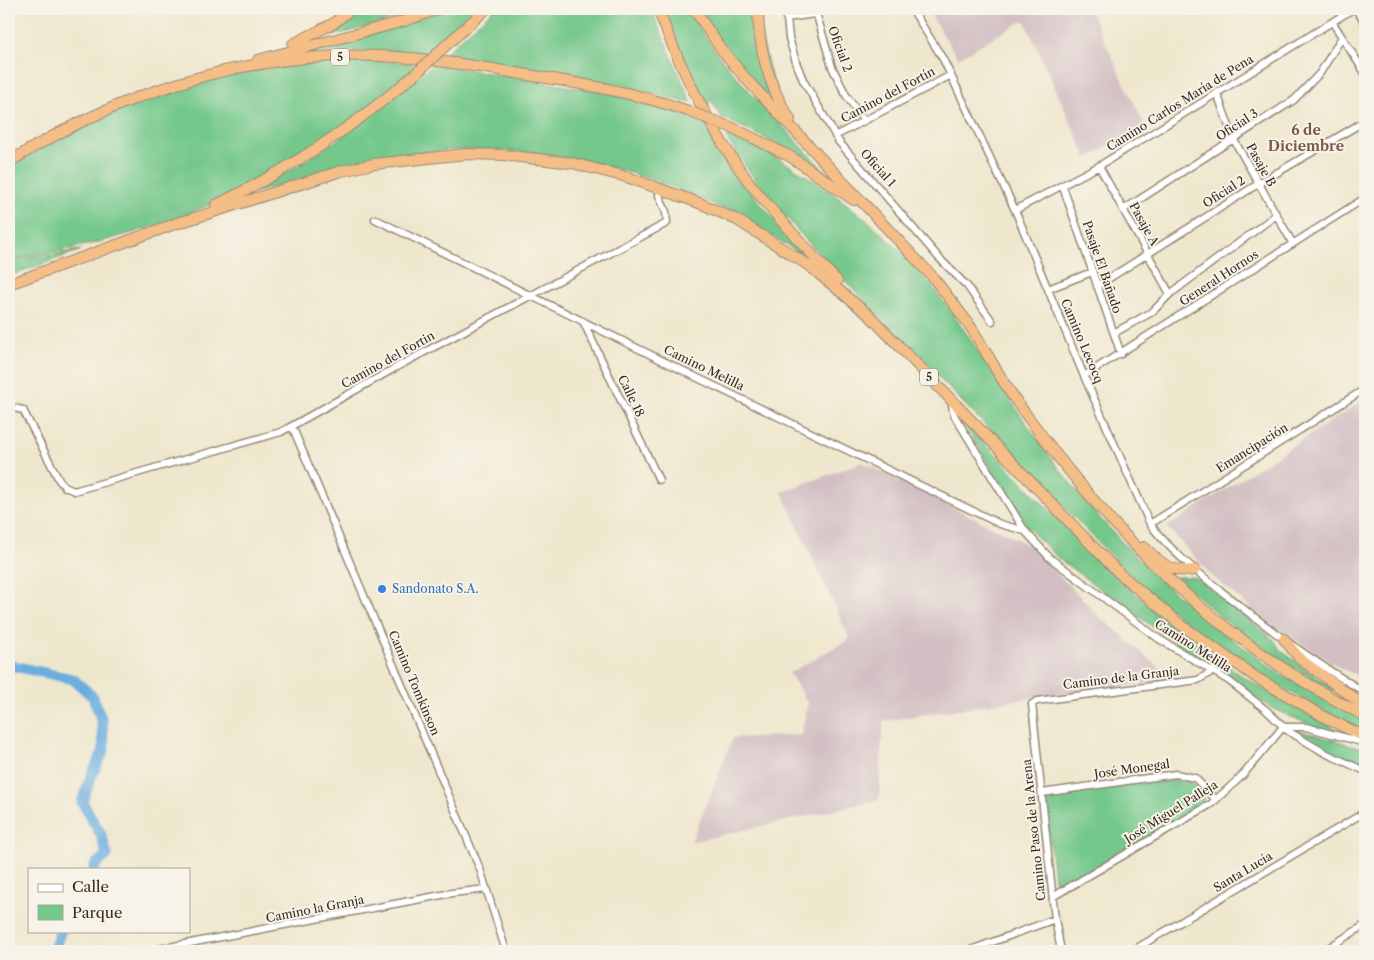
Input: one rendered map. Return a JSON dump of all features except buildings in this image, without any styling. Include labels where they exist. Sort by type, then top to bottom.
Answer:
[{"type":"highway","points":[[214,72],[314,35],[334,23],[351,9]]},
{"type":"highway","points":[[214,72],[404,21],[438,9]]},
{"type":"highway","points":[[178,223],[245,191],[311,152],[369,113],[486,9]]},
{"type":"highway","points":[[658,9],[694,93],[735,162],[766,202],[868,315]]},
{"type":"highway","points":[[694,9],[733,65],[802,136],[883,226]]},
{"type":"highway","points":[[758,9],[761,44],[769,77],[786,114],[802,136]]},
{"type":"highway","name":"5","points":[[9,162],[47,139],[112,107],[214,72],[322,57],[411,58],[445,61],[587,85],[662,102],[733,128],[791,157],[858,203],[931,275],[957,308],[1020,407],[1066,470],[1155,567],[1195,603],[1284,669],[1365,716]]},
{"type":"highway","name":"5","points":[[9,284],[178,223],[341,171],[427,157],[466,154],[540,158],[591,168],[662,188],[737,220],[776,244],[829,281],[868,315],[1120,574],[1145,597],[1208,646],[1257,678],[1328,719],[1365,737]]},
{"type":"highway","points":[[1096,504],[1110,512],[1165,566],[1179,571],[1195,570]]},
{"type":"highway","points":[[1179,571],[1184,559]]},
{"type":"highway","points":[[1284,639],[1300,659],[1365,706]]},
{"type":"street","name":"Oficial 1","points":[[786,9],[790,46],[803,80],[835,136],[939,258],[967,286],[992,321]]},
{"type":"street","name":"Camino Lecocq","points":[[912,9],[951,74],[1016,210],[1084,376],[1150,524],[1195,570],[1284,639],[1365,692]]},
{"type":"street","points":[[1354,9],[1365,23]]},
{"type":"street","name":"Camino Carlos María de Pena","points":[[1016,210],[1099,166],[1354,9]]},
{"type":"street","points":[[786,18],[815,11]]},
{"type":"street","name":"Oficial 2","points":[[815,11],[832,67],[846,95],[864,121]]},
{"type":"street","points":[[1333,23],[1365,73]]},
{"type":"street","name":"Oficial 3","points":[[1123,210],[1234,140],[1301,94],[1320,73],[1342,37]]},
{"type":"street","name":"Camino del Fortín","points":[[835,136],[951,74]]},
{"type":"street","name":"Pasaje B","points":[[1217,93],[1234,140],[1293,244]]},
{"type":"street","name":"Oficial 2","points":[[1097,286],[1258,184],[1365,121]]},
{"type":"street","name":"Pasaje A","points":[[1099,166],[1170,294]]},
{"type":"street","name":"Pasaje El Bañado","points":[[1062,187],[1121,354]]},
{"type":"street","name":"Camino del Fortin","points":[[9,407],[20,408],[24,412],[57,476],[71,491],[99,485],[281,432],[404,363],[667,223],[666,212],[659,195],[662,188]]},
{"type":"street","name":"General Hornos","points":[[1084,376],[1365,198]]},
{"type":"street","points":[[1114,332],[1152,312],[1170,294],[1276,215]]},
{"type":"street","name":"Camino Melilla","points":[[375,219],[1000,524],[1026,531]]},
{"type":"street","points":[[1048,289],[1092,272]]},
{"type":"street","name":"Calle 18","points":[[582,321],[659,480]]},
{"type":"street","name":"Emancipación","points":[[1150,524],[1365,389]]},
{"type":"street","name":"Camino Melilla","points":[[950,399],[954,415],[1026,531],[1050,558],[1159,639],[1214,671],[1265,709],[1283,726],[1324,753],[1365,771]]},
{"type":"street","name":"Camino Tomkinson","points":[[292,426],[487,889],[506,951]]},
{"type":"street","name":"Camino de la Granja","points":[[1032,706],[1037,701],[1198,680],[1214,671]]},
{"type":"street","name":"Camino Paso de la Arena","points":[[1032,706],[1055,919],[1061,951]]},
{"type":"street","points":[[1283,726],[1306,727],[1365,743]]},
{"type":"street","name":"José Miguel Palleja","points":[[1054,896],[1216,800],[1242,776],[1283,726]]},
{"type":"street","name":"José Monegal","points":[[1042,793],[1163,774],[1176,774],[1196,778],[1216,800]]},
{"type":"street","name":"Santa Lucía","points":[[1132,951],[1365,812]]},
{"type":"street","name":"Camino la Granja","points":[[148,951],[452,893],[487,889]]},
{"type":"street","points":[[968,951],[1055,919]]},
{"type":"street","points":[[1324,951],[1365,925]]},
{"type":"shaded area","points":[[927,9],[1089,9],[1145,126],[1087,158],[1024,20],[958,58]]},
{"type":"shaded area","points":[[1365,399],[1365,678],[1342,669],[1269,623],[1212,576],[1167,527]]},
{"type":"shaded area","points":[[862,462],[1029,545],[1099,616],[1174,680],[1030,698],[883,721],[879,800],[691,842],[733,738],[801,735],[808,703],[789,673],[850,639],[782,492]]},
{"type":"green space","points":[[355,9],[429,9],[312,42],[311,39]]},
{"type":"green space","points":[[445,9],[482,9],[430,54],[354,51],[293,55],[413,21]]},
{"type":"green space","points":[[494,9],[651,9],[691,102],[684,102],[616,84],[443,55]]},
{"type":"green space","points":[[663,9],[687,9],[715,51],[739,80],[832,179],[777,144],[721,117],[710,98],[708,106],[705,103],[686,65]]},
{"type":"green space","points":[[697,9],[754,9],[778,103],[775,105],[728,53]]},
{"type":"green space","points":[[366,61],[412,63],[415,70],[354,120],[303,154],[251,185],[163,223],[102,241],[9,259],[9,168],[52,143],[127,106],[185,86],[275,68]]},
{"type":"green space","points":[[433,64],[597,91],[685,114],[704,123],[744,184],[810,261],[762,230],[712,204],[659,182],[605,166],[549,155],[493,150],[436,151],[379,158],[334,167],[270,189],[251,193],[346,134]]},
{"type":"green space","points":[[733,134],[762,149],[816,182],[867,220],[890,241],[933,288],[971,340],[1042,446],[1081,496],[1120,540],[1183,600],[1271,668],[1365,720],[1365,732],[1300,698],[1238,660],[1180,617],[1124,569],[807,241],[744,165],[726,137]]},
{"type":"green space","points":[[81,250],[9,276],[9,261]]},
{"type":"green space","points":[[961,419],[1085,547],[1166,621],[1242,676],[1290,705],[1354,738],[1315,727],[1273,709],[1164,635],[1059,559],[1028,528]]},
{"type":"green space","points":[[1176,577],[1192,577],[1200,580],[1274,640],[1280,650],[1356,705],[1275,656],[1223,619]]},
{"type":"green space","points":[[1294,729],[1365,749],[1365,766],[1325,751]]},
{"type":"green space","points":[[1182,780],[1198,788],[1203,796],[1203,806],[1060,888],[1055,887],[1045,797],[1135,784]]},
{"type":"waterway","points":[[9,665],[73,679],[93,697],[102,721],[104,750],[82,802],[101,835],[107,855],[96,864],[94,868]]},
{"type":"waterway","points":[[53,951],[61,932]]},
{"type":"place","name":"Sandonato S.A.","points":[[382,589]]},
{"type":"district","name":"6 de Diciembre","points":[[1306,138]]}]
